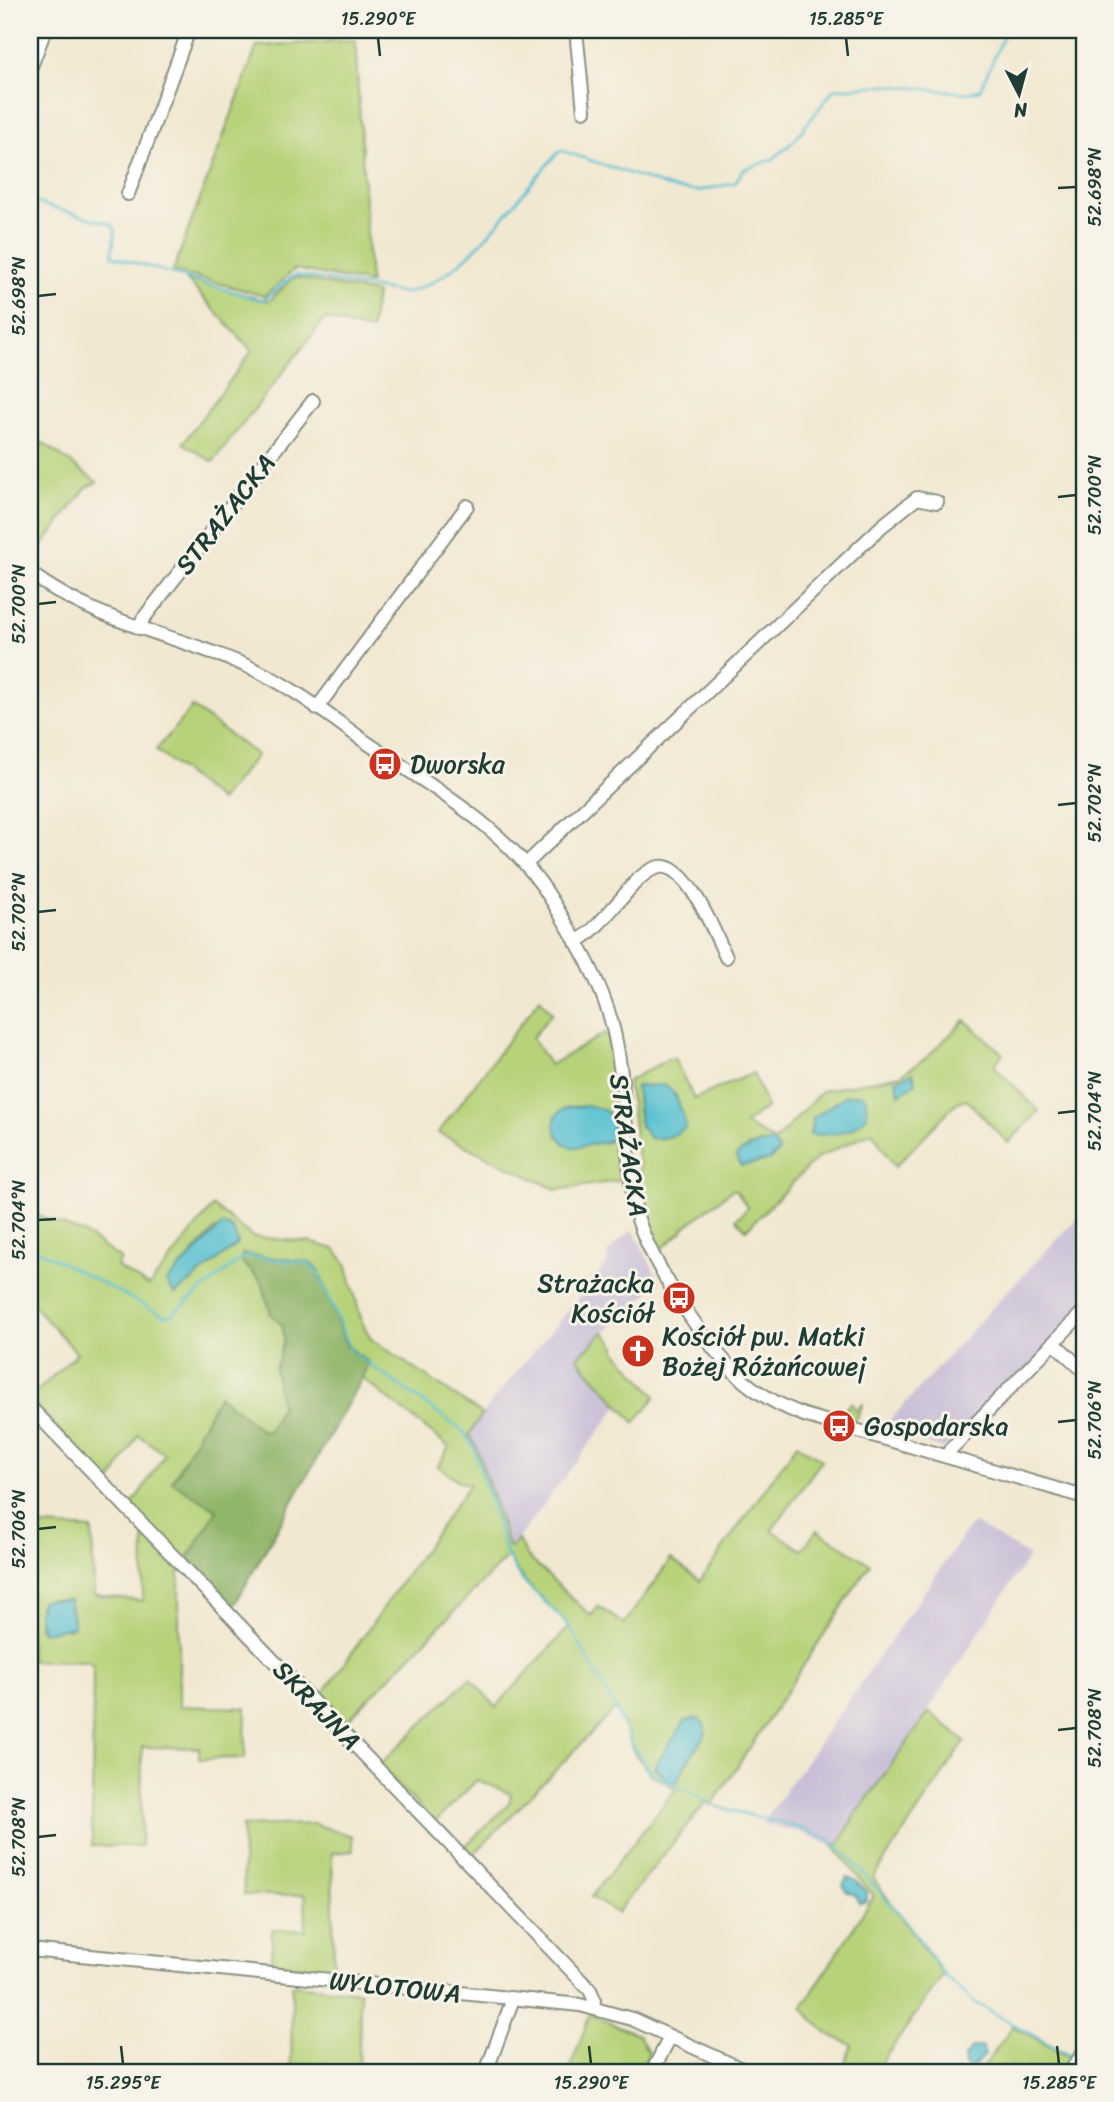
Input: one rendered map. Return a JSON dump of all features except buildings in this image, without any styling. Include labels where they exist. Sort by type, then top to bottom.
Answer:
[{"type":"street","points":[[30,69],[45,30]]},
{"type":"street","points":[[128,194],[189,30]]},
{"type":"street","points":[[576,30],[583,111]]},
{"type":"street","name":"STRAŻACKA","points":[[139,628],[313,401]]},
{"type":"street","points":[[526,864],[882,526],[917,498],[937,502]]},
{"type":"street","points":[[317,708],[467,506]]},
{"type":"street","name":"STRAŻACKA","points":[[30,573],[82,606],[249,667],[283,685],[481,822],[526,864],[546,890],[600,989],[615,1037],[634,1198],[641,1231],[659,1268],[715,1350],[746,1382],[773,1401],[794,1411],[1084,1497]]},
{"type":"street","points":[[576,942],[593,929],[650,870],[666,867],[677,872],[690,887],[726,957]]},
{"type":"street","points":[[948,1457],[950,1450],[1084,1311]]},
{"type":"street","points":[[1054,1343],[1084,1371]]},
{"type":"street","name":"SKRAJNA","points":[[30,1407],[590,1990],[594,1999],[593,2008]]},
{"type":"street","name":"WYLOTOWA","points":[[30,1950],[593,2008],[632,2019],[748,2072]]},
{"type":"street","points":[[486,2072],[513,1998]]},
{"type":"street","points":[[652,2072],[670,2037]]},
{"type":"shaded area","points":[[1084,1211],[1084,1317],[955,1453],[882,1429],[988,1312]]},
{"type":"shaded area","points":[[633,1230],[660,1282],[577,1358],[619,1405],[511,1548],[508,1546],[469,1435],[482,1414],[608,1262],[607,1255],[614,1245]]},
{"type":"shaded area","points":[[973,1522],[1029,1556],[900,1753],[854,1817],[840,1843],[833,1846],[800,1832],[762,1824]]},
{"type":"green space","points":[[355,40],[370,283],[295,269],[265,296],[173,271],[257,46]]},
{"type":"green space","points":[[294,277],[376,293],[371,331],[325,319],[213,462],[183,443],[252,351],[186,279],[269,301]]},
{"type":"green space","points":[[43,443],[97,482],[86,488],[30,562],[30,461]]},
{"type":"green space","points":[[192,707],[257,755],[220,801],[156,750]]},
{"type":"green space","points":[[540,998],[552,1013],[532,1038],[550,1065],[605,1033],[608,1035],[625,1180],[557,1190],[438,1133]],"holes":[[[586,1106],[614,1123],[614,1137],[608,1142],[598,1143],[556,1116],[564,1109]]]},
{"type":"green space","points":[[965,1020],[1003,1054],[994,1066],[1039,1111],[1008,1143],[966,1099],[956,1103],[895,1167],[872,1132],[817,1158],[746,1230],[736,1219],[748,1208],[736,1190],[732,1190],[658,1252],[646,1221],[628,1081],[674,1058],[694,1099],[753,1073],[767,1107],[745,1124],[775,1141],[822,1091],[901,1075],[927,1057]],"holes":[[[666,1085],[677,1097],[686,1126],[670,1136],[651,1138],[640,1126],[636,1087]],[[772,1142],[778,1151],[770,1160],[748,1147]]]},
{"type":"green space","points":[[213,1206],[253,1237],[310,1242],[335,1249],[346,1263],[362,1322],[371,1339],[482,1414],[469,1435],[477,1448],[508,1546],[511,1547],[518,1540],[527,1556],[591,1616],[598,1606],[624,1624],[671,1559],[700,1581],[797,1444],[822,1460],[772,1530],[802,1550],[817,1530],[870,1564],[712,1805],[706,1802],[617,1913],[591,1897],[676,1789],[651,1774],[635,1754],[616,1708],[470,1858],[461,1850],[509,1804],[511,1794],[477,1780],[434,1823],[379,1765],[470,1678],[496,1707],[569,1627],[528,1585],[508,1556],[343,1725],[318,1701],[470,1484],[460,1482],[438,1466],[449,1447],[362,1378],[368,1362],[347,1346],[319,1271],[241,1261],[262,1282],[271,1314],[283,1326],[284,1341],[275,1370],[281,1406],[268,1431],[263,1432],[219,1395],[218,1510],[179,1572],[179,1706],[246,1708],[245,1758],[199,1759],[199,1748],[142,1747],[141,1846],[92,1846],[93,1666],[88,1661],[30,1661],[30,1525],[92,1529],[94,1595],[143,1601],[144,1532],[130,1508],[165,1454],[138,1435],[109,1485],[30,1398],[77,1353],[30,1302],[30,1212],[83,1233],[121,1259],[117,1267],[149,1286]],"holes":[[[228,1225],[238,1242],[176,1294],[167,1282],[215,1229]],[[48,1599],[69,1600],[73,1617],[69,1629],[39,1628],[39,1605]]]},
{"type":"green space","points":[[242,1254],[309,1262],[319,1271],[347,1346],[368,1362],[362,1378],[231,1611],[185,1563],[217,1510],[172,1482],[219,1395],[263,1432],[268,1431],[281,1407],[275,1370],[284,1341],[283,1326],[271,1314],[262,1282],[241,1261]]},
{"type":"green space","points":[[604,1332],[616,1346],[616,1351],[656,1396],[635,1423],[577,1358]]},
{"type":"green space","points":[[851,1403],[856,1410],[863,1403],[855,1422],[826,1414],[838,1416]]},
{"type":"green space","points":[[929,1712],[965,1741],[873,1878],[943,1975],[875,2072],[841,2072],[852,2045],[826,2033],[802,2008],[874,1896],[833,1846],[840,1843],[854,1817]]},
{"type":"green space","points":[[314,1824],[352,1836],[353,1851],[332,1853],[334,1970],[272,1964],[272,1930],[306,1930],[305,1895],[244,1895],[242,1826]]},
{"type":"green space","points":[[292,1985],[360,1992],[359,2072],[291,2072]]},
{"type":"green space","points":[[590,2014],[639,2035],[649,2054],[639,2072],[569,2072]]},
{"type":"green space","points":[[1013,2026],[1078,2062],[1084,2053],[1084,2072],[980,2072]]},
{"type":"water","points":[[913,1073],[916,1083],[899,1094],[896,1080]]},
{"type":"water","points":[[666,1085],[679,1104],[686,1127],[670,1137],[650,1138],[640,1125],[636,1086]]},
{"type":"water","points":[[860,1094],[866,1098],[867,1116],[860,1123],[841,1133],[810,1135],[813,1118],[845,1096]]},
{"type":"water","points":[[586,1106],[609,1114],[614,1137],[605,1142],[580,1147],[566,1145],[556,1130],[556,1118],[566,1108]]},
{"type":"water","points":[[773,1142],[779,1151],[770,1160],[741,1166],[736,1156],[744,1150]]},
{"type":"water","points":[[222,1225],[233,1229],[238,1244],[175,1294],[166,1282]]},
{"type":"water","points":[[42,1600],[69,1600],[74,1627],[42,1632],[38,1613]]},
{"type":"water","points":[[697,1718],[704,1724],[706,1733],[676,1784],[672,1784],[654,1767],[685,1721]]},
{"type":"water","points":[[847,1878],[855,1880],[867,1892],[867,1901],[859,1903],[855,1895],[846,1891],[843,1885]]},
{"type":"water","points":[[972,2047],[982,2047],[985,2055],[972,2068],[965,2066],[964,2057]]},
{"type":"waterway","points":[[30,201],[111,224],[115,230],[112,256],[261,300],[297,275],[403,293],[426,285],[469,255],[559,152],[563,151],[675,189],[698,191],[735,183],[743,170],[773,159],[794,141],[834,89],[884,85],[968,93],[980,90],[1006,30]]},
{"type":"waterway","points":[[30,1246],[165,1316],[171,1315],[245,1256],[308,1263],[319,1274],[351,1351],[463,1431],[474,1448],[506,1554],[521,1579],[568,1624],[612,1702],[634,1748],[653,1774],[718,1807],[800,1828],[828,1839],[841,1849],[905,1920],[946,1977],[974,2002],[1074,2058]]},
{"type":"place","name":"Dworska","points":[[385,764]]},
{"type":"place","name":"Strażacka Kościół","points":[[679,1298]]},
{"type":"place","name":"Kościół pw. Matki Bożej Różańcowej","points":[[638,1351]]},
{"type":"place","name":"Gospodarska","points":[[839,1426]]}]
